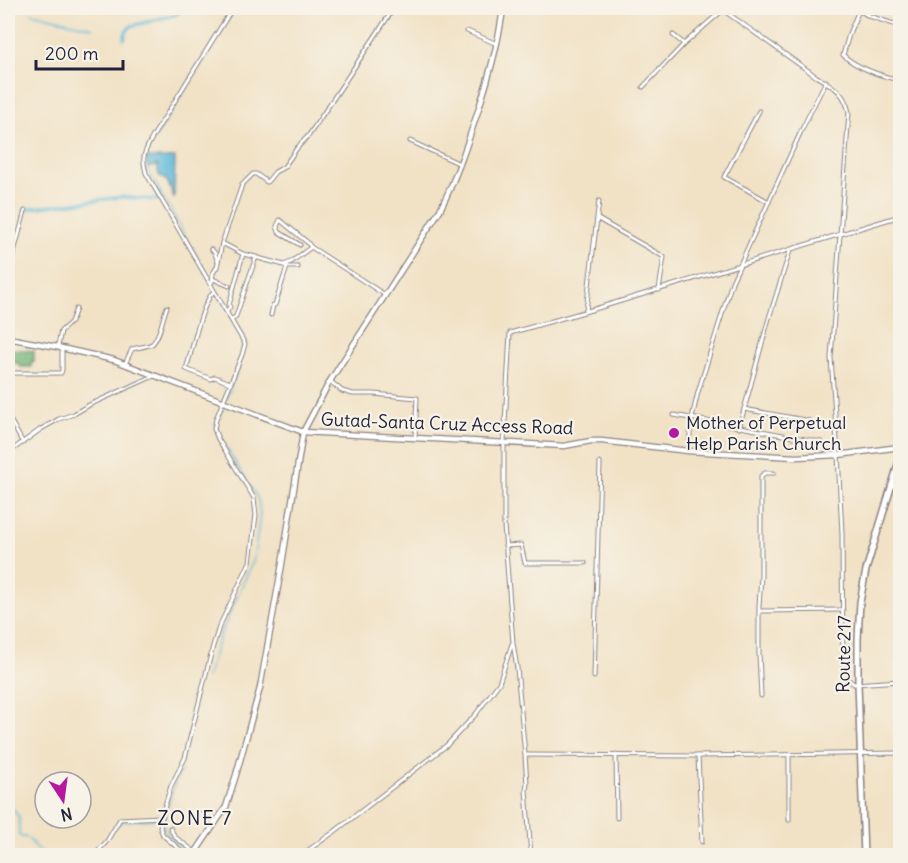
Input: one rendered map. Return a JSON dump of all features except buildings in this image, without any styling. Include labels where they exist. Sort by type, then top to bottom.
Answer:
[{"type":"main road","name":"Route 217","points":[[864,855],[858,683],[860,602],[866,570],[900,458]]},
{"type":"street","points":[[187,855],[163,835],[160,828],[165,802],[185,758],[219,627],[250,562],[256,515],[254,498],[218,440],[214,429],[244,344],[146,173],[143,160],[153,136],[231,8]]},
{"type":"street","points":[[210,284],[242,185],[253,174],[267,182],[275,172],[284,167],[304,138],[309,135],[394,8]]},
{"type":"street","points":[[170,828],[175,837],[196,854],[226,807],[260,688],[303,432],[330,381],[440,210],[460,165],[487,82],[503,8]]},
{"type":"street","points":[[718,8],[724,9],[817,77],[840,91],[847,101],[849,112],[831,358],[842,533],[843,673],[854,684],[900,681]]},
{"type":"street","points":[[900,26],[869,16],[858,8],[843,55],[866,69],[900,80]]},
{"type":"street","points":[[642,87],[684,44],[724,9]]},
{"type":"street","points":[[467,31],[496,44]]},
{"type":"street","points":[[673,35],[684,44]]},
{"type":"street","points":[[688,451],[692,418],[701,381],[732,282],[802,128],[826,81]]},
{"type":"street","points":[[759,111],[724,177],[769,202]]},
{"type":"street","points":[[410,141],[460,165]]},
{"type":"street","points":[[586,311],[599,201]]},
{"type":"street","points":[[8,274],[25,212]]},
{"type":"street","points":[[531,855],[525,755],[505,546],[504,442],[510,333],[900,216]]},
{"type":"street","points":[[597,218],[664,257],[659,290]]},
{"type":"street","points":[[300,245],[279,232],[277,226],[280,220],[311,247],[385,295]]},
{"type":"street","points":[[222,243],[243,254],[256,257],[236,316],[232,320]]},
{"type":"street","points":[[284,265],[311,247]]},
{"type":"street","points":[[211,249],[218,261]]},
{"type":"street","points":[[739,428],[790,250]]},
{"type":"street","points":[[226,312],[230,308],[232,289],[243,254]]},
{"type":"street","points":[[258,258],[289,267],[298,267]]},
{"type":"street","points":[[271,315],[284,278],[286,267],[284,265]]},
{"type":"street","points":[[213,279],[229,286]]},
{"type":"street","points":[[213,291],[204,309],[186,369],[231,383]]},
{"type":"street","points":[[125,364],[131,349],[153,343],[167,307]]},
{"type":"street","points":[[8,374],[61,373],[62,330],[70,322],[76,309]]},
{"type":"street","name":"Gutad-Santa Cruz Access Road","points":[[8,338],[108,358],[303,432],[564,446],[602,441],[688,451],[796,457],[838,455],[900,447]]},
{"type":"street","points":[[8,453],[59,419],[155,376]]},
{"type":"street","points":[[330,381],[342,391],[353,394],[417,398],[415,438]]},
{"type":"street","points":[[744,409],[810,421]]},
{"type":"street","points":[[674,415],[821,442]]},
{"type":"street","points":[[8,416],[23,443]]},
{"type":"street","points":[[594,676],[600,463]]},
{"type":"street","points":[[761,696],[759,654],[760,476],[765,473],[774,473]]},
{"type":"street","points":[[505,546],[521,545],[525,563],[585,562]]},
{"type":"street","points":[[760,611],[843,610]]},
{"type":"street","points":[[300,855],[447,746],[476,714],[499,683],[513,643]]},
{"type":"street","points":[[525,755],[698,756],[900,753]]},
{"type":"street","points":[[616,755],[617,818]]},
{"type":"street","points":[[789,755],[789,820]]},
{"type":"street","points":[[698,756],[702,842]]},
{"type":"street","points":[[198,813],[216,823]]},
{"type":"street","points":[[94,855],[107,841],[120,819],[162,817]]},
{"type":"green space","points":[[8,349],[34,351],[34,362],[31,361],[31,367],[21,367],[18,363],[8,362]]},
{"type":"water","points":[[146,158],[175,158],[174,199],[168,182],[159,175],[157,165],[148,168]]},
{"type":"waterway","points":[[124,39],[131,26],[175,15],[187,8]]},
{"type":"waterway","points":[[148,149],[231,15],[233,8]]},
{"type":"waterway","points":[[32,13],[93,28]]},
{"type":"waterway","points":[[146,165],[206,273]]},
{"type":"waterway","points":[[25,209],[122,197],[157,200],[159,199],[157,193],[160,192]]},
{"type":"waterway","points":[[215,289],[227,308]]},
{"type":"waterway","points":[[229,312],[232,317]]},
{"type":"waterway","points":[[234,320],[245,342]]},
{"type":"waterway","points":[[226,399],[239,367]]},
{"type":"waterway","points":[[206,679],[221,633],[254,559],[260,514],[258,499],[219,436],[216,425],[225,403]]},
{"type":"waterway","points":[[181,770],[170,798],[164,828],[173,840],[191,855]]},
{"type":"waterway","points":[[8,802],[19,817],[19,836],[28,838],[47,856]]},
{"type":"waterway","points":[[117,826],[121,821],[159,819]]},
{"type":"place","name":"Mother of Perpetual Help Parish Church","points":[[674,433]]},
{"type":"district","name":"ZONE 7","points":[[195,818]]}]
